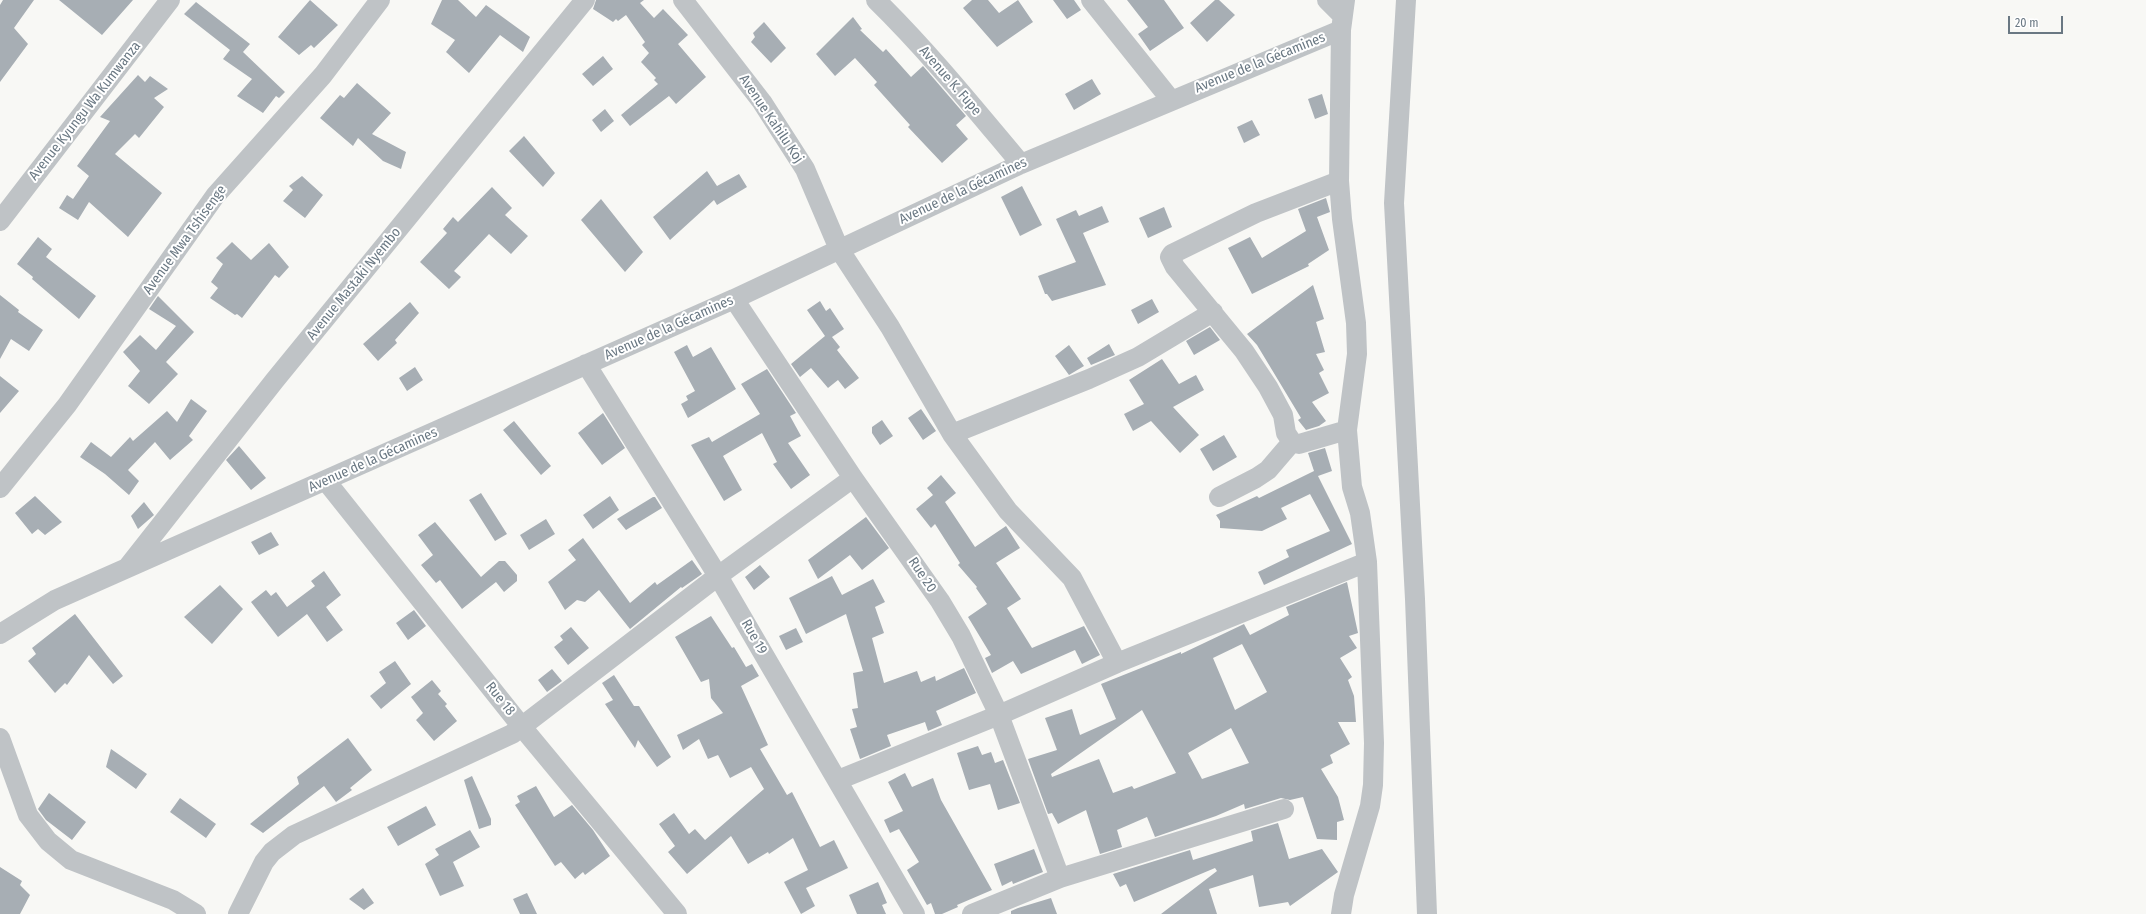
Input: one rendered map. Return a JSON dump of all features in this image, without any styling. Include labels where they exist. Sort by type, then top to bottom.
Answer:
[{"type":"street","name":"Avenue Kyungu Wa Kumwanza","points":[[0,221],[170,0]]},
{"type":"street","name":"Avenue Mwa Tshisenge","points":[[0,488],[67,405],[215,196],[323,75],[380,0]]},
{"type":"street","name":"Avenue Mastaki Nyembo","points":[[125,570],[274,380],[586,0]]},
{"type":"street","name":"Avenue Kahilu Koj","points":[[683,0],[729,58],[786,138],[805,169],[839,249],[890,327],[952,434],[1008,511],[1072,578],[1117,663]]},
{"type":"street","name":"Avenue K. Fupe","points":[[876,0],[901,25],[963,94],[1021,164]]},
{"type":"street","points":[[1091,0],[1171,100]]},
{"type":"street","points":[[1327,0],[1343,15],[1339,181],[1342,219],[1356,323],[1357,354],[1347,430],[1352,487],[1360,513],[1367,562],[1374,743],[1373,785],[1367,818],[1344,895],[1341,914]]},
{"type":"street","points":[[1406,0],[1394,203],[1415,599],[1427,914]]},
{"type":"street","name":"Avenue de la Gécamines","points":[[0,634],[55,600],[734,299],[1021,164],[1171,100],[1343,15]]},
{"type":"street","points":[[1339,181],[1256,213],[1172,254],[1171,262],[1244,351],[1268,386],[1283,415],[1286,433],[1292,442],[1299,444],[1347,430]]},
{"type":"street","name":"Rue 20","points":[[734,299],[853,478],[940,601],[961,636],[999,715],[1060,878]]},
{"type":"street","points":[[952,434],[1089,379],[1138,357],[1169,340],[1213,312]]},
{"type":"street","name":"Rue 19","points":[[586,364],[718,576],[915,914]]},
{"type":"street","points":[[1219,497],[1256,478],[1268,470],[1292,442]]},
{"type":"street","points":[[238,914],[264,862],[272,852],[294,835],[495,744],[522,727],[718,576],[853,478]]},
{"type":"street","name":"Rue 18","points":[[326,481],[522,727],[677,914]]},
{"type":"street","points":[[838,780],[999,715],[1117,663],[1367,562]]},
{"type":"street","points":[[0,738],[28,815],[48,841],[71,860],[173,900],[196,914]]},
{"type":"street","points":[[972,914],[1060,878],[1284,809]]},
{"type":"building","points":[[3,0],[34,0],[14,28],[28,44],[0,82],[0,5]]},
{"type":"building","points":[[59,0],[133,0],[102,35]]},
{"type":"building","points":[[310,0],[338,25],[314,48],[311,45],[299,55],[278,37]]},
{"type":"building","points":[[442,0],[458,0],[476,17],[486,5],[530,37],[523,52],[500,35],[469,73],[446,52],[455,40],[431,24]]},
{"type":"building","points":[[596,0],[644,0],[640,3],[654,18],[663,9],[688,35],[678,44],[706,77],[676,104],[669,96],[630,126],[621,115],[658,84],[654,80],[656,78],[641,62],[649,53],[642,45],[645,42],[626,15],[618,21],[616,19],[613,22],[593,9]]},
{"type":"building","points":[[972,0],[988,0],[999,13],[1018,0],[1033,22],[997,47],[963,8]]},
{"type":"building","points":[[1053,0],[1074,0],[1081,10],[1067,19]]},
{"type":"building","points":[[1127,0],[1164,0],[1184,28],[1150,51],[1138,34],[1148,27]]},
{"type":"building","points":[[1215,0],[1219,0],[1235,15],[1207,42],[1190,23]]},
{"type":"building","points":[[196,2],[250,44],[243,52],[285,92],[279,98],[276,96],[263,113],[237,96],[252,79],[223,59],[230,50],[184,14]]},
{"type":"building","points":[[853,17],[862,29],[860,30],[883,52],[886,49],[911,77],[923,66],[966,116],[956,125],[968,139],[942,163],[908,127],[910,125],[874,85],[877,82],[855,58],[835,76],[816,54]]},
{"type":"building","points":[[764,22],[786,48],[771,63],[751,42],[755,37],[753,33]]},
{"type":"building","points":[[603,56],[613,69],[593,86],[582,74]]},
{"type":"building","points":[[138,75],[145,82],[150,76],[168,89],[154,98],[164,107],[139,138],[135,134],[115,154],[162,193],[128,237],[89,202],[78,220],[59,208],[67,195],[73,199],[89,176],[77,166],[110,121],[100,117]]},
{"type":"building","points":[[1092,79],[1101,94],[1074,110],[1065,94]]},
{"type":"building","points":[[357,83],[391,113],[372,134],[406,152],[401,169],[383,161],[358,138],[353,146],[320,118],[340,95],[344,98]]},
{"type":"building","points":[[1322,94],[1328,114],[1315,119],[1308,99]]},
{"type":"building","points":[[605,109],[614,121],[601,132],[592,120]]},
{"type":"building","points":[[1252,120],[1260,135],[1244,143],[1237,127]]},
{"type":"building","points":[[524,136],[555,173],[543,187],[509,151]]},
{"type":"building","points":[[707,171],[717,186],[739,174],[747,187],[717,205],[714,200],[670,240],[653,217]]},
{"type":"building","points":[[302,176],[323,195],[305,218],[283,201],[293,190],[289,186]]},
{"type":"building","points":[[1022,186],[1042,225],[1020,236],[1001,197]]},
{"type":"building","points":[[492,187],[512,208],[505,215],[528,236],[511,254],[489,234],[454,271],[461,277],[449,289],[420,262],[447,233],[443,229],[453,217],[458,222]]},
{"type":"building","points":[[1326,198],[1330,212],[1317,217],[1329,250],[1308,264],[1309,266],[1252,294],[1228,248],[1250,237],[1262,258],[1306,231],[1298,209]]},
{"type":"building","points":[[601,199],[643,252],[625,272],[581,220]]},
{"type":"building","points":[[1102,206],[1109,222],[1083,233],[1106,285],[1052,301],[1047,294],[1045,294],[1038,276],[1076,262],[1056,219],[1076,210],[1079,216]]},
{"type":"building","points":[[1164,207],[1172,227],[1148,238],[1139,218]]},
{"type":"building","points":[[38,237],[52,249],[46,257],[96,296],[79,319],[32,279],[33,277],[17,264]]},
{"type":"building","points":[[232,242],[251,260],[269,243],[289,267],[279,278],[275,275],[242,318],[210,298],[218,288],[211,282],[223,264],[216,258]]},
{"type":"building","points":[[1313,285],[1324,319],[1316,322],[1325,352],[1316,354],[1324,370],[1319,373],[1329,393],[1312,402],[1326,421],[1319,426],[1306,430],[1298,420],[1301,418],[1257,345],[1247,334]]},
{"type":"building","points":[[0,295],[19,310],[18,312],[43,330],[29,351],[11,339],[0,359]]},
{"type":"building","points":[[158,296],[194,332],[166,362],[178,374],[149,404],[128,386],[140,371],[123,352],[140,335],[156,350],[176,326],[149,309]]},
{"type":"building","points":[[1152,299],[1159,312],[1138,324],[1131,310]]},
{"type":"building","points":[[820,301],[826,311],[830,308],[844,329],[832,337],[840,347],[837,350],[859,378],[845,389],[838,380],[828,388],[811,368],[800,377],[791,364],[825,336],[807,310]]},
{"type":"building","points":[[410,302],[419,313],[395,340],[397,343],[378,361],[363,344]]},
{"type":"building","points":[[1210,327],[1220,340],[1194,355],[1186,341]]},
{"type":"building","points":[[1109,344],[1115,355],[1091,365],[1087,358]]},
{"type":"building","points":[[687,345],[693,357],[711,347],[736,389],[688,418],[681,404],[688,400],[686,396],[695,391],[674,352]]},
{"type":"building","points":[[1069,345],[1084,366],[1069,375],[1055,356]]},
{"type":"building","points":[[1162,359],[1179,384],[1196,375],[1204,390],[1173,407],[1199,435],[1180,453],[1151,421],[1133,431],[1124,414],[1144,404],[1129,380]]},
{"type":"building","points":[[415,367],[423,380],[407,391],[399,378]]},
{"type":"building","points":[[767,369],[796,413],[790,416],[801,436],[788,443],[810,475],[791,489],[773,464],[777,462],[762,433],[723,456],[742,490],[724,501],[691,445],[709,437],[712,442],[760,414],[741,384]]},
{"type":"building","points":[[0,376],[19,391],[0,413]]},
{"type":"building","points":[[191,399],[207,411],[189,436],[193,440],[170,460],[155,442],[128,470],[139,481],[129,495],[105,474],[80,457],[91,442],[111,457],[130,437],[133,441],[167,411],[177,422]]},
{"type":"building","points":[[921,409],[936,431],[923,440],[908,418]]},
{"type":"building","points":[[603,413],[625,448],[602,465],[578,433]]},
{"type":"building","points":[[882,420],[893,436],[880,445],[872,433],[872,427]]},
{"type":"building","points":[[514,421],[551,466],[541,475],[503,430]]},
{"type":"building","points":[[1224,435],[1237,457],[1213,471],[1200,449]]},
{"type":"building","points":[[239,446],[266,478],[251,490],[226,460]]},
{"type":"building","points":[[1325,448],[1332,471],[1318,476],[1352,544],[1264,585],[1258,572],[1289,557],[1286,550],[1330,531],[1310,494],[1281,508],[1287,519],[1262,531],[1220,528],[1220,521],[1216,515],[1257,496],[1259,498],[1314,471],[1308,453]]},
{"type":"building","points":[[941,475],[956,493],[945,502],[975,547],[1006,526],[1020,548],[996,563],[1021,599],[1007,608],[1032,648],[1084,626],[1100,655],[1082,664],[1075,650],[1021,674],[1013,661],[992,673],[985,658],[991,655],[968,617],[987,604],[976,588],[977,587],[958,565],[960,563],[935,524],[931,528],[916,509],[933,495],[927,488]]},
{"type":"building","points":[[481,493],[507,534],[495,541],[469,500]]},
{"type":"building","points":[[35,496],[62,522],[45,535],[38,529],[32,534],[15,513]]},
{"type":"building","points":[[610,496],[619,510],[593,529],[583,515]]},
{"type":"building","points":[[655,497],[662,508],[626,530],[617,519]]},
{"type":"building","points":[[144,502],[154,515],[138,529],[131,516]]},
{"type":"building","points":[[866,517],[889,548],[862,570],[850,555],[818,579],[808,560]]},
{"type":"building","points":[[546,519],[555,534],[529,550],[520,535]]},
{"type":"building","points":[[435,522],[481,577],[499,561],[505,561],[517,575],[517,581],[504,592],[496,582],[462,609],[440,580],[436,583],[421,565],[433,555],[418,535]]},
{"type":"building","points":[[271,532],[279,545],[259,555],[251,542]]},
{"type":"building","points":[[583,538],[630,603],[655,582],[657,585],[692,560],[702,574],[682,588],[681,587],[630,629],[599,590],[585,602],[577,600],[565,610],[548,582],[576,560],[568,550]]},
{"type":"building","points":[[760,565],[770,577],[754,590],[745,577]]},
{"type":"building","points":[[324,571],[341,595],[326,607],[343,630],[327,642],[307,614],[278,637],[251,602],[266,590],[271,596],[276,592],[287,607],[315,586],[311,581]]},
{"type":"building","points":[[832,576],[842,595],[873,579],[885,602],[875,607],[884,633],[872,638],[884,683],[917,671],[921,682],[935,676],[936,681],[964,668],[976,693],[936,711],[942,725],[928,731],[925,722],[887,735],[891,746],[860,759],[850,729],[857,727],[852,709],[858,708],[853,673],[863,671],[846,614],[806,634],[789,598]]},
{"type":"building","points":[[1347,582],[1358,633],[1349,636],[1357,648],[1340,658],[1352,677],[1348,680],[1354,696],[1356,722],[1338,722],[1350,744],[1330,755],[1333,763],[1321,769],[1338,797],[1344,820],[1337,822],[1337,840],[1317,839],[1303,797],[1290,800],[1281,798],[1245,809],[1244,804],[1216,816],[1155,837],[1147,817],[1117,830],[1122,847],[1100,854],[1086,810],[1058,824],[1052,813],[1048,814],[1028,759],[1057,750],[1045,718],[1072,709],[1080,735],[1116,719],[1101,684],[1181,652],[1181,654],[1244,624],[1250,635],[1289,615],[1286,607]],"holes":[[[1242,644],[1267,692],[1235,710],[1213,658]],[[1142,710],[1176,773],[1134,789],[1132,786],[1113,793],[1099,759],[1052,777],[1051,774]],[[1231,728],[1249,763],[1202,779],[1188,753]]]},
{"type":"building","points":[[220,585],[243,609],[212,644],[184,617]]},
{"type":"building","points":[[414,610],[426,626],[408,640],[396,623]]},
{"type":"building","points":[[75,614],[123,676],[113,684],[89,655],[67,685],[65,683],[55,693],[28,661],[36,654],[32,648]]},
{"type":"building","points":[[711,616],[732,648],[734,647],[746,667],[752,664],[759,676],[741,686],[768,745],[760,749],[787,795],[792,792],[820,847],[834,840],[848,868],[806,888],[815,906],[801,914],[784,882],[808,870],[793,838],[769,854],[768,852],[748,864],[731,836],[687,874],[668,852],[675,846],[659,824],[674,813],[689,834],[695,829],[705,840],[764,789],[751,767],[730,778],[718,755],[708,759],[699,739],[683,750],[677,735],[723,713],[711,698],[709,679],[701,682],[675,637]]},
{"type":"building","points":[[571,627],[589,648],[568,665],[554,647],[563,640],[560,636]]},
{"type":"building","points":[[796,628],[803,642],[786,650],[779,636]]},
{"type":"building","points":[[395,661],[411,684],[381,709],[370,696],[386,683],[379,672]]},
{"type":"building","points":[[552,669],[562,681],[547,692],[538,680]]},
{"type":"building","points":[[614,675],[634,706],[639,706],[671,757],[657,767],[638,740],[635,748],[605,704],[613,700],[602,683]]},
{"type":"building","points":[[432,680],[441,691],[438,694],[447,704],[445,706],[457,721],[434,741],[416,720],[423,713],[411,697]]},
{"type":"building","points":[[348,738],[372,770],[350,788],[352,790],[336,802],[324,786],[263,833],[250,824],[299,784],[297,777]]},
{"type":"building","points":[[978,746],[982,755],[991,752],[995,763],[1003,760],[1020,803],[998,810],[990,784],[969,790],[957,753]]},
{"type":"building","points":[[111,749],[147,774],[136,789],[106,767]]},
{"type":"building","points":[[905,773],[912,787],[933,778],[941,800],[992,890],[957,905],[958,907],[942,914],[935,914],[931,903],[927,905],[907,870],[919,862],[899,829],[890,833],[884,820],[903,811],[888,782]]},
{"type":"building","points":[[472,776],[491,819],[491,825],[479,829],[464,780]]},
{"type":"building","points":[[536,786],[554,817],[572,805],[593,830],[610,856],[585,875],[583,872],[575,879],[561,862],[555,866],[515,805],[520,802],[517,796]]},
{"type":"building","points":[[49,793],[86,822],[72,840],[46,820],[38,809]]},
{"type":"building","points":[[180,798],[216,824],[206,838],[170,812]]},
{"type":"building","points":[[426,806],[436,825],[398,846],[387,827]]},
{"type":"building","points":[[1278,823],[1289,859],[1322,849],[1338,872],[1290,906],[1288,902],[1259,907],[1253,875],[1209,889],[1217,914],[1161,914],[1217,871],[1215,868],[1134,902],[1126,884],[1120,887],[1113,874],[1190,850],[1193,860],[1253,841],[1251,831]]},
{"type":"building","points":[[470,830],[480,847],[453,862],[464,886],[440,896],[425,864],[439,855],[435,849]]},
{"type":"building","points":[[1034,849],[1043,872],[1013,884],[1012,881],[1002,886],[994,864]]},
{"type":"building","points":[[0,867],[22,881],[20,885],[30,895],[20,914],[0,914]]},
{"type":"building","points":[[878,882],[887,903],[882,905],[886,914],[857,914],[849,895]]},
{"type":"building","points":[[363,888],[374,903],[364,910],[349,899]]},
{"type":"building","points":[[527,893],[537,914],[520,914],[513,899]]},
{"type":"building","points":[[1051,898],[1057,914],[1011,914],[1011,911],[1018,908]]}]
